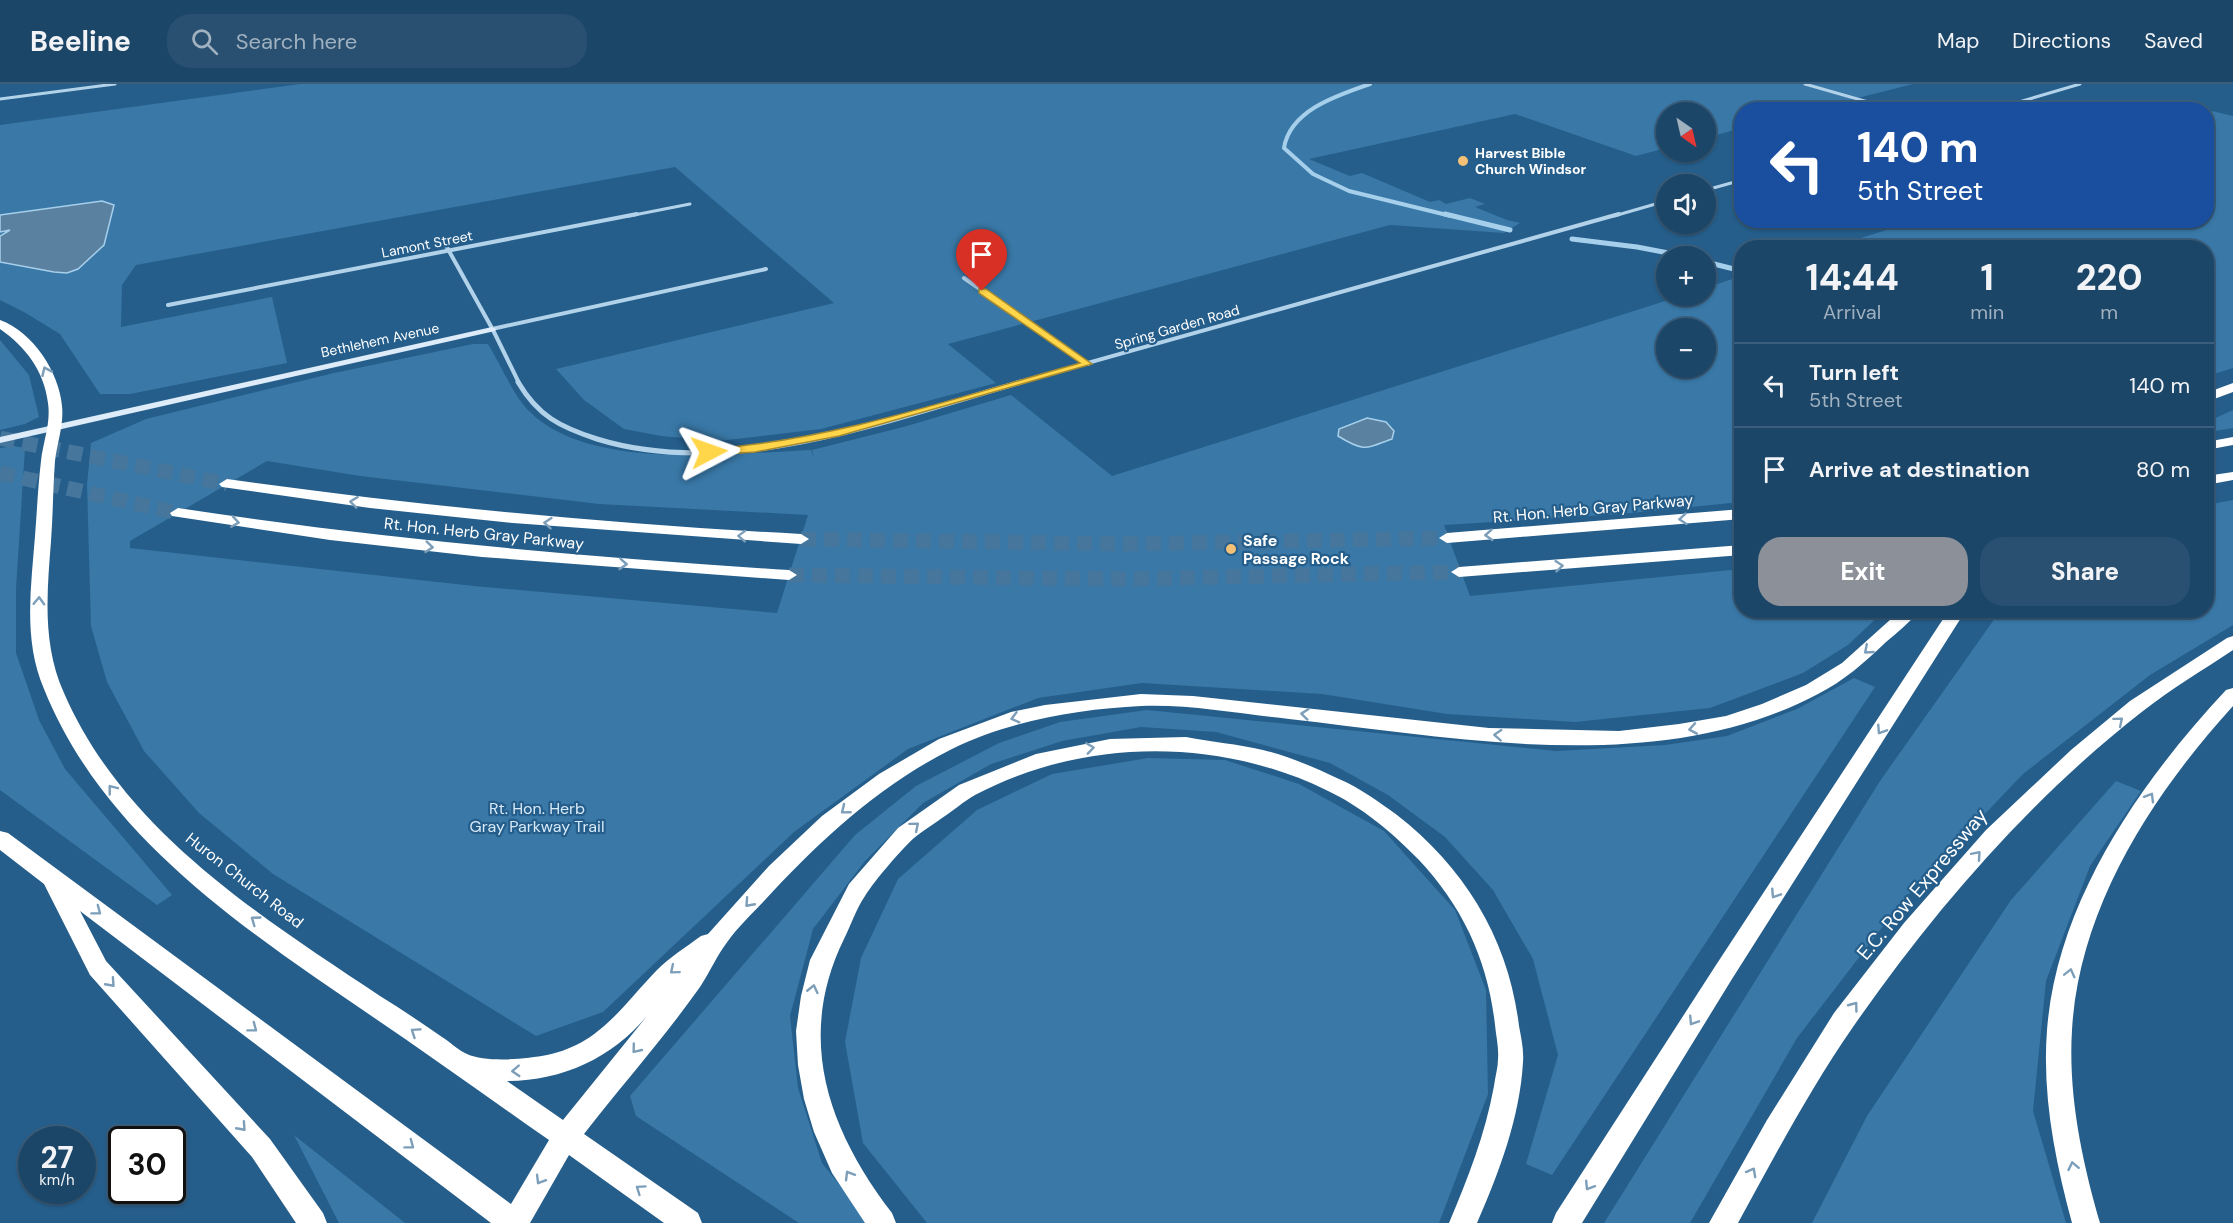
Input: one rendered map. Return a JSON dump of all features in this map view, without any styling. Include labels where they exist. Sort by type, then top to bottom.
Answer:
[{"type":"highway","name":"Huron Church Road","points":[[0,324],[29,346],[46,371],[56,401],[49,445],[38,607],[43,659],[54,690],[87,754],[135,817],[167,850],[209,886],[291,947],[688,1223]]},
{"type":"highway","points":[[2214,395],[2233,387]]},
{"type":"highway","points":[[2214,445],[2233,441]]},
{"type":"highway","points":[[2214,480],[2233,476]]},
{"type":"highway","name":"Rt. Hon. Herb Gray Parkway","points":[[227,484],[328,499],[533,522],[692,534],[801,538]]},
{"type":"highway","name":"Rt. Hon. Herb Gray Parkway","points":[[178,513],[256,526],[432,548],[789,575]]},
{"type":"highway","name":"Rt. Hon. Herb Gray Parkway","points":[[1447,538],[1734,515]]},
{"type":"highway","points":[[1459,572],[1734,551]]},
{"type":"highway","points":[[463,1065],[487,1070],[522,1071],[550,1067],[589,1051],[621,1028],[670,972],[720,934],[783,866],[857,800],[915,760],[946,744],[1011,719],[1078,705],[1114,701],[1169,700],[1489,735],[1619,738],[1727,722],[1769,709],[1813,689],[1848,667],[1903,618]]},
{"type":"highway","points":[[1566,1223],[1724,972],[1953,618]]},
{"type":"highway","name":"E.C. Row Expressway","points":[[1723,1223],[1776,1129],[1843,1021],[1912,930],[1993,836],[2078,755],[2137,705],[2233,642]]},
{"type":"highway","points":[[2086,1223],[2066,1135],[2059,1063],[2062,1004],[2081,928],[2116,853],[2163,775],[2201,726],[2233,694]]},
{"type":"highway","points":[[882,1223],[850,1178],[828,1139],[815,1097],[808,1054],[811,998],[816,976],[837,921],[855,891],[895,843],[953,797],[983,782],[1047,757],[1082,749],[1162,743],[1204,746],[1242,753],[1286,766],[1331,784],[1362,801],[1398,826],[1435,863],[1463,896],[1481,929],[1498,970],[1506,1012],[1511,1060],[1500,1124],[1483,1180],[1463,1223]]},
{"type":"highway","points":[[0,839],[514,1223],[565,1137],[692,979],[720,934]]},
{"type":"highway","points":[[52,877],[98,968],[261,1148],[313,1223]]},
{"type":"street","points":[[0,100],[115,84]]},
{"type":"street","points":[[1805,84],[1868,102]]},
{"type":"street","points":[[2019,102],[2080,84]]},
{"type":"street","points":[[1716,187],[1734,182]]},
{"type":"street","name":"Lamont Street","points":[[168,305],[690,204]]},
{"type":"street","name":"Spring Garden Road","points":[[444,242],[528,398],[538,411],[568,429],[605,441],[676,452],[755,449],[801,442],[1088,364],[1656,204]]},
{"type":"street","name":"Bethlehem Avenue","points":[[0,440],[766,269]]},
{"type":"street","points":[[964,278],[1088,364]]},
{"type":"green space","points":[[300,84],[1913,84],[1842,102],[1734,102],[1734,130],[1716,135],[1716,102],[1656,102],[1656,151],[1636,156],[1515,114],[1309,159],[1350,176],[1362,173],[1430,202],[1439,200],[1446,204],[1470,198],[1485,204],[1475,207],[1520,223],[1504,233],[1390,225],[948,344],[996,383],[821,429],[719,441],[661,436],[624,429],[584,400],[556,369],[834,303],[675,167],[136,265],[122,285],[121,327],[272,297],[287,363],[130,394],[100,394],[60,334],[0,300],[0,125]]},
{"type":"green space","points":[[2214,111],[2233,116],[2233,368],[2214,374],[2214,240],[1854,240],[1893,228],[2214,228]]},
{"type":"green space","name":"Rt. Hon. Herb Gray Parkway Trail","points":[[1734,278],[1734,503],[1621,514],[1444,525],[1470,596],[1734,570],[1734,618],[1877,618],[1848,645],[1803,673],[1710,708],[1575,722],[1447,714],[1322,694],[1142,683],[1038,698],[908,749],[794,832],[603,1012],[536,1036],[273,874],[199,813],[144,751],[107,682],[91,626],[87,485],[91,443],[146,419],[334,373],[473,344],[488,344],[523,405],[555,430],[587,443],[624,451],[703,455],[811,450],[814,458],[812,450],[907,426],[1011,395],[1112,476],[1656,304],[1656,306],[1716,306],[1716,285]],"holes":[[[267,461],[360,476],[599,504],[808,515],[777,613],[474,586],[130,548],[130,541]]]},
{"type":"green space","points":[[0,340],[29,375],[39,417],[25,424],[0,430]]},
{"type":"green space","points":[[2233,410],[2233,428],[2215,431],[2214,419]]},
{"type":"green space","points":[[14,446],[25,448],[16,589],[16,653],[39,720],[65,769],[172,895],[157,905],[0,790],[0,448]]},
{"type":"green space","points":[[2233,500],[2233,625],[2150,675],[2023,774],[1904,899],[1797,1038],[1690,1223],[1604,1223],[1880,781],[1995,618],[2214,618],[2214,504]]},
{"type":"green space","points":[[1854,678],[1875,687],[1552,1175],[1526,1164],[1558,1055],[1533,959],[1493,890],[1445,837],[1388,795],[1330,763],[1216,732],[1141,727],[1062,741],[991,764],[923,803],[865,861],[813,929],[790,1016],[798,1088],[822,1163],[870,1223],[799,1223],[636,1116],[630,1096],[855,835],[916,786],[999,743],[1060,722],[1147,710],[1556,751],[1665,745],[1727,736],[1797,709]]},
{"type":"green space","points":[[1148,758],[1225,760],[1299,784],[1384,831],[1455,910],[1486,990],[1488,1094],[1439,1223],[927,1223],[863,1143],[845,1042],[861,958],[898,879],[977,810],[1052,774]]},
{"type":"green space","points":[[2116,781],[2141,791],[2090,866],[2046,981],[2033,1111],[2066,1223],[1812,1223],[1867,1116],[2011,900]]},
{"type":"green space","points":[[294,1135],[405,1223],[339,1223]]},
{"type":"shaded area","points":[[102,201],[114,205],[104,245],[78,269],[67,273],[54,272],[0,262],[0,236],[10,230],[0,232],[0,215]]},
{"type":"shaded area","points":[[1367,418],[1386,422],[1394,431],[1392,439],[1370,447],[1359,447],[1338,436],[1339,429]]},
{"type":"waterway","points":[[1370,84],[1330,99],[1305,114],[1288,135],[1284,148],[1313,174],[1349,191],[1451,216]]},
{"type":"waterway","points":[[1445,214],[1510,230]]},
{"type":"waterway","points":[[1572,239],[1656,251]]},
{"type":"waterway","points":[[1716,264],[1734,269]]},
{"type":"tunnel","points":[[0,438],[227,484]]},
{"type":"tunnel","points":[[0,473],[178,513]]},
{"type":"tunnel","points":[[801,539],[1124,544],[1447,538]]},
{"type":"tunnel","points":[[789,575],[1124,579],[1459,572]]},
{"type":"place","name":"Harvest Bible Church Windsor","points":[[1463,161]]},
{"type":"place","name":"Safe Passage Rock","points":[[1231,549]]},
{"type":"route","points":[[709,452],[755,449],[801,442],[1088,364],[982,291]]}]
